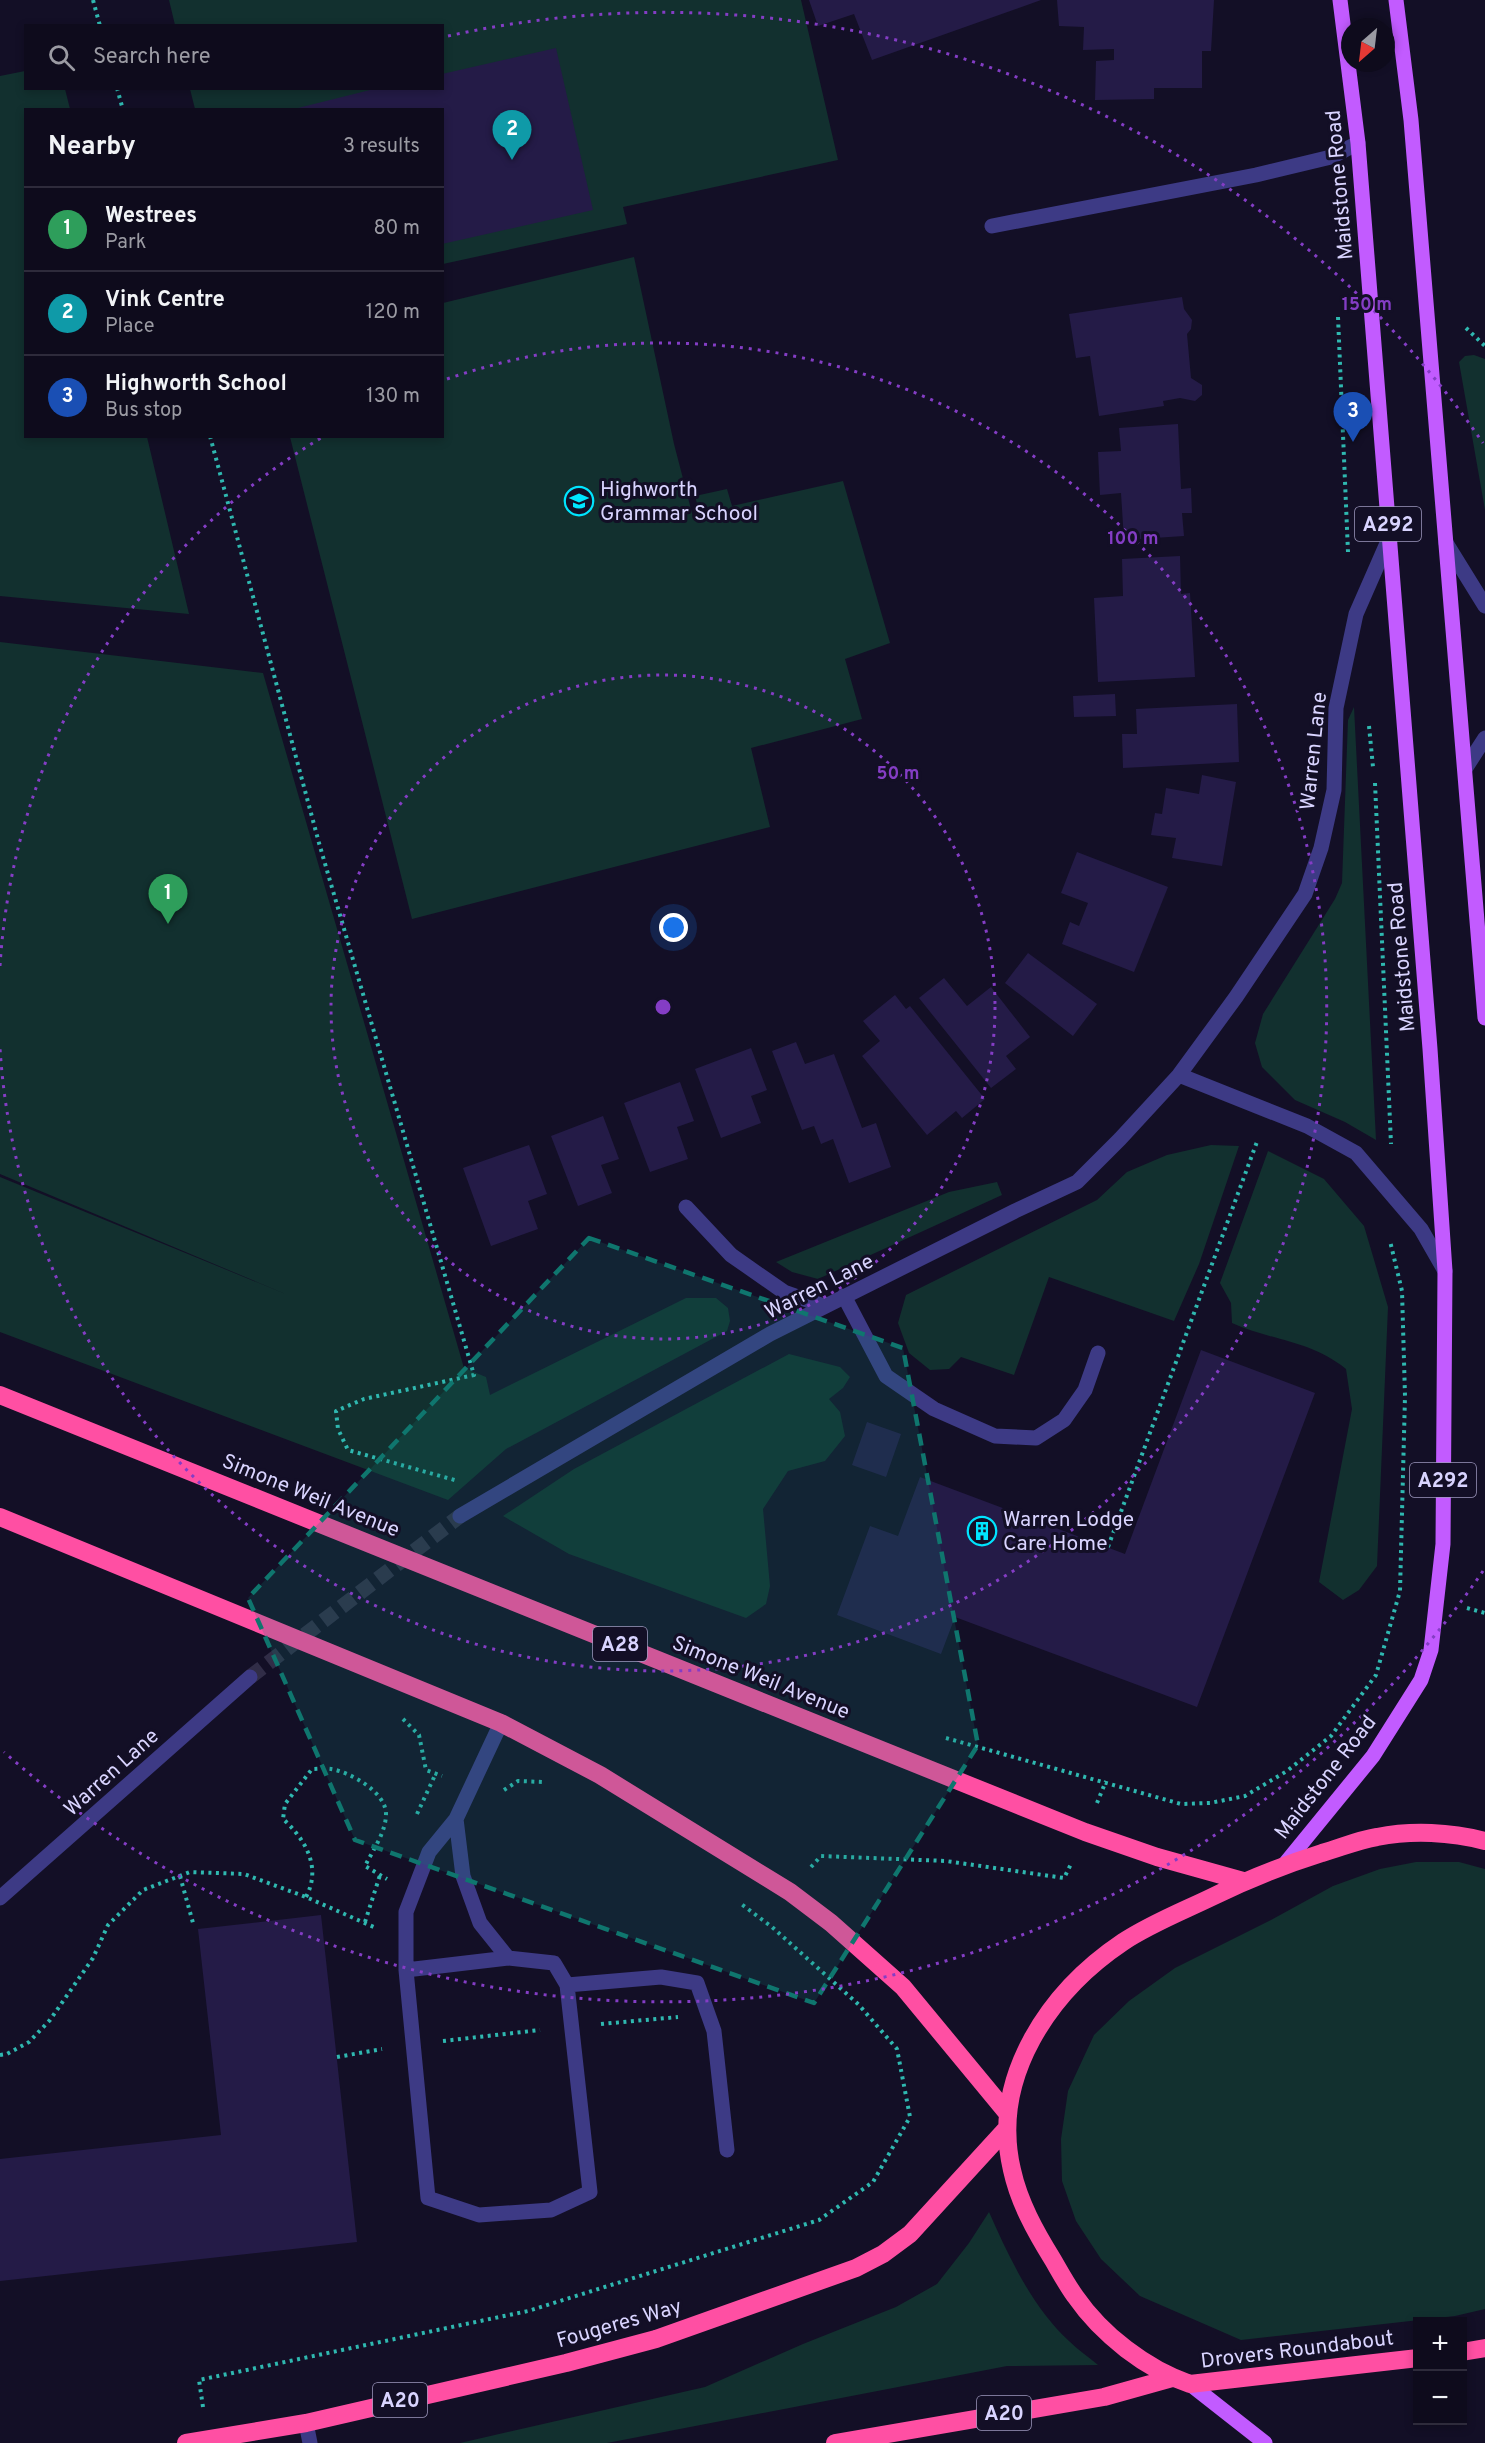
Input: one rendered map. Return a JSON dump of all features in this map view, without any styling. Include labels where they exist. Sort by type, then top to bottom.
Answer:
[{"type":"highway","name":"Simone Weil Avenue","points":[[0,1395],[1084,1832],[1157,1857],[1243,1881]]},
{"type":"highway","points":[[0,1517],[501,1723],[600,1775],[790,1892],[831,1923],[903,1987],[1008,2121]]},
{"type":"highway","name":"Drovers Roundabout","points":[[1413,2359],[1190,2384],[1172,2378],[1115,2341],[1076,2297],[1029,2221],[1011,2169],[1008,2121],[1012,2087],[1036,2030],[1069,1986],[1126,1940],[1243,1881],[1284,1865],[1376,1837],[1442,1833],[1485,1841]]},
{"type":"highway","name":"Fougeres Way","points":[[186,2443],[306,2423],[566,2363],[656,2339],[856,2268],[883,2254],[927,2218],[1008,2121]]},
{"type":"highway","points":[[1467,2351],[1485,2348]]},
{"type":"highway","name":"A20","points":[[835,2443],[1104,2397],[1172,2378]]},
{"type":"main road","name":"Maidstone Road","points":[[1284,1865],[1373,1756],[1421,1680],[1431,1650],[1443,1544],[1445,1271],[1428,1025],[1358,143],[1340,0]]},
{"type":"main road","name":"A292","points":[[1396,0],[1411,120],[1485,1018]]},
{"type":"main road","points":[[1190,2384],[1265,2443]]},
{"type":"street","points":[[992,226],[1256,175],[1331,157],[1358,143]]},
{"type":"street","name":"Warren Lane","points":[[460,1516],[770,1334],[1077,1182],[1179,1075],[1243,988],[1305,894],[1321,848],[1334,790],[1336,708],[1356,614],[1388,541]]},
{"type":"street","points":[[1446,543],[1485,606]]},
{"type":"street","points":[[1465,769],[1485,738]]},
{"type":"street","points":[[1179,1075],[1307,1126],[1356,1153],[1421,1229],[1445,1271]]},
{"type":"street","points":[[686,1208],[731,1255],[784,1292],[824,1306]]},
{"type":"street","points":[[844,1296],[886,1376],[934,1409],[996,1436],[1036,1438],[1064,1420],[1085,1389],[1098,1353]]},
{"type":"street","name":"Warren Lane","points":[[0,1898],[250,1677]]},
{"type":"street","points":[[406,1970],[508,1958],[554,1963],[567,1985],[590,2192],[551,2210],[479,2214],[428,2198],[406,1970],[406,1912],[429,1852],[456,1820],[474,1786],[501,1723]]},
{"type":"street","points":[[456,1820],[463,1876],[480,1923],[508,1958]]},
{"type":"street","points":[[567,1985],[661,1977],[697,1983],[714,2031],[727,2150]]},
{"type":"street","points":[[306,2423],[310,2443]]},
{"type":"path","points":[[93,0],[99,24]]},
{"type":"path","points":[[118,90],[122,108]]},
{"type":"path","points":[[1338,315],[1349,563],[1356,614]]},
{"type":"path","points":[[1466,328],[1485,346]]},
{"type":"path","points":[[211,438],[320,843],[474,1375],[364,1399],[336,1411],[338,1430],[348,1450],[471,1485],[509,1487]]},
{"type":"path","points":[[772,1927],[790,1892],[821,1856],[946,1861],[1064,1878],[1106,1781],[1181,1804],[1210,1803],[1245,1796],[1287,1771],[1331,1736],[1376,1675],[1400,1591],[1405,1396],[1402,1292],[1386,1221],[1386,1187],[1391,1143],[1375,777],[1368,719]]},
{"type":"path","points":[[1108,1547],[1258,1139]]},
{"type":"path","points":[[398,1715],[419,1735],[426,1770],[496,1796],[518,1781],[544,1783]]},
{"type":"path","points":[[306,1897],[313,1872],[310,1855],[299,1834],[283,1819],[285,1804],[312,1769],[331,1769],[351,1775],[376,1792],[386,1812],[381,1835],[365,1866],[387,1880],[392,1870]]},
{"type":"path","points":[[414,1822],[436,1773]]},
{"type":"path","points":[[0,2055],[7,2054],[29,2042],[50,2020],[93,1958],[108,1925],[143,1890],[190,1872],[244,1874],[364,1922],[406,1944]]},
{"type":"path","points":[[364,1922],[380,1875]]},
{"type":"path","points":[[180,1876],[193,1923]]},
{"type":"path","points":[[199,2380],[528,2311],[819,2220],[873,2182],[910,2117],[897,2049],[859,2005],[772,1927],[738,1901]]},
{"type":"path","points":[[336,2057],[414,2044],[708,2014]]},
{"type":"highlighted area","points":[[589,1238],[903,1348],[978,1745],[814,2003],[355,1840],[248,1598]]},
{"type":"green space","points":[[169,0],[801,0],[838,160],[623,207],[627,224],[444,264],[444,108],[195,108],[190,90],[444,90],[444,24],[175,24]]},
{"type":"green space","points":[[24,71],[24,90],[65,90],[70,108],[24,108],[24,438],[147,438],[189,614],[0,596],[0,76]]},
{"type":"green space","points":[[634,257],[674,444],[693,517],[700,515],[695,496],[727,489],[732,506],[843,481],[890,643],[845,659],[862,719],[751,748],[770,827],[412,919],[290,438],[444,438],[444,303]]},
{"type":"green space","points":[[1474,355],[1485,359],[1485,510],[1459,362],[1465,356]]},
{"type":"green space","points":[[0,642],[263,673],[464,1368],[486,1377],[490,1395],[686,1298],[716,1298],[728,1308],[730,1321],[727,1331],[506,1449],[448,1500],[0,1332],[0,1177],[288,1295],[0,1174]]},
{"type":"green space","points":[[1354,707],[1376,1140],[1345,1122],[1295,1100],[1262,1067],[1255,1043],[1263,1014],[1335,899],[1342,883],[1348,720]]},
{"type":"green space","points":[[1211,1145],[1239,1146],[1199,1264],[1174,1321],[1049,1277],[1014,1375],[961,1357],[949,1369],[930,1370],[909,1353],[898,1323],[906,1295],[1097,1200],[1127,1172],[1167,1155]]},
{"type":"green space","points":[[1268,1151],[1324,1179],[1364,1226],[1388,1307],[1377,1566],[1359,1590],[1343,1600],[1319,1582],[1352,1409],[1346,1369],[1332,1359],[1305,1346],[1232,1323],[1231,1303],[1220,1283]]},
{"type":"green space","points":[[997,1182],[1002,1195],[818,1279],[792,1272],[776,1262],[949,1192]]},
{"type":"green space","points":[[789,1354],[840,1367],[850,1377],[843,1388],[829,1399],[840,1412],[845,1436],[825,1461],[788,1471],[763,1509],[770,1586],[766,1604],[746,1618],[569,1554],[503,1516],[574,1469]]},
{"type":"green space","points":[[1416,1862],[1459,1862],[1485,1869],[1485,2309],[1455,2316],[1413,2317],[1413,2321],[1241,2340],[1140,2296],[1101,2259],[1076,2221],[1062,2181],[1061,2139],[1068,2091],[1094,2035],[1129,2001],[1175,1968],[1333,1886],[1380,1869]]},
{"type":"green space","points":[[989,2212],[1013,2264],[1044,2313],[1069,2341],[1098,2365],[1007,2366],[607,2443],[460,2443],[705,2387],[803,2344],[896,2307],[937,2284],[969,2243]]},
{"type":"building","points":[[809,0],[1041,0],[872,60],[854,14],[818,26]]},
{"type":"building","points":[[1057,0],[1214,0],[1211,51],[1202,51],[1202,88],[1154,88],[1154,99],[1095,100],[1096,61],[1114,60],[1114,49],[1083,50],[1084,27],[1059,26]]},
{"type":"building","points":[[556,48],[593,210],[444,244],[444,108],[298,108],[370,90],[444,90],[444,74]]},
{"type":"building","points":[[1182,297],[1184,309],[1192,320],[1191,329],[1187,334],[1191,378],[1202,385],[1202,395],[1195,401],[1180,398],[1163,401],[1164,406],[1099,416],[1090,356],[1076,358],[1069,314]]},
{"type":"building","points":[[1178,424],[1181,489],[1191,488],[1192,513],[1182,513],[1184,536],[1124,540],[1121,493],[1100,495],[1098,452],[1121,451],[1119,428]]},
{"type":"building","points":[[1180,556],[1181,594],[1190,593],[1195,677],[1098,682],[1094,598],[1123,596],[1122,559]]},
{"type":"building","points":[[1115,694],[1116,716],[1074,717],[1073,696]]},
{"type":"building","points":[[1237,704],[1239,762],[1123,768],[1122,734],[1137,734],[1136,709]]},
{"type":"building","points":[[1202,775],[1236,782],[1222,866],[1172,858],[1176,838],[1151,835],[1155,813],[1162,814],[1166,788],[1199,794]]},
{"type":"building","points":[[1077,852],[1168,887],[1134,972],[1062,944],[1070,922],[1079,926],[1088,903],[1061,893]]},
{"type":"building","points":[[1028,953],[1097,1004],[1073,1036],[1005,983]]},
{"type":"building","points":[[944,978],[967,1006],[991,987],[1030,1037],[1006,1056],[1016,1069],[991,1088],[919,998]]},
{"type":"building","points":[[895,995],[906,1009],[910,1006],[985,1099],[962,1118],[956,1111],[927,1135],[862,1056],[880,1041],[863,1021]]},
{"type":"building","points":[[796,1042],[805,1064],[834,1054],[862,1128],[876,1123],[891,1167],[849,1183],[833,1139],[821,1144],[814,1126],[802,1130],[772,1051]]},
{"type":"building","points":[[751,1048],[767,1090],[751,1096],[761,1123],[721,1138],[695,1069]]},
{"type":"building","points":[[680,1082],[694,1121],[677,1127],[688,1159],[650,1172],[624,1103]]},
{"type":"building","points":[[603,1116],[619,1159],[601,1165],[612,1193],[578,1206],[551,1136]]},
{"type":"building","points":[[529,1145],[547,1194],[528,1201],[538,1229],[491,1246],[463,1168]]},
{"type":"building","name":"Warren Lodge Care Home","points":[[1201,1350],[1315,1393],[1197,1707],[955,1617],[941,1654],[837,1615],[870,1526],[898,1536],[920,1477],[1125,1554]]},
{"type":"building","points":[[867,1422],[901,1434],[886,1477],[852,1465]]},
{"type":"building","points":[[321,1915],[357,2242],[0,2281],[0,2159],[221,2135],[198,1929]]},
{"type":"tunnel","points":[[250,1677],[460,1516]]},
{"type":"place","name":"Vink Centre","points":[[512,160]]},
{"type":"place","name":"Highworth School","points":[[1353,442]]},
{"type":"place","name":"Highworth Grammar School","points":[[579,501]]},
{"type":"place","name":"Westrees","points":[[168,924]]},
{"type":"place","name":"Warren Lodge Care Home","points":[[982,1531]]}]
